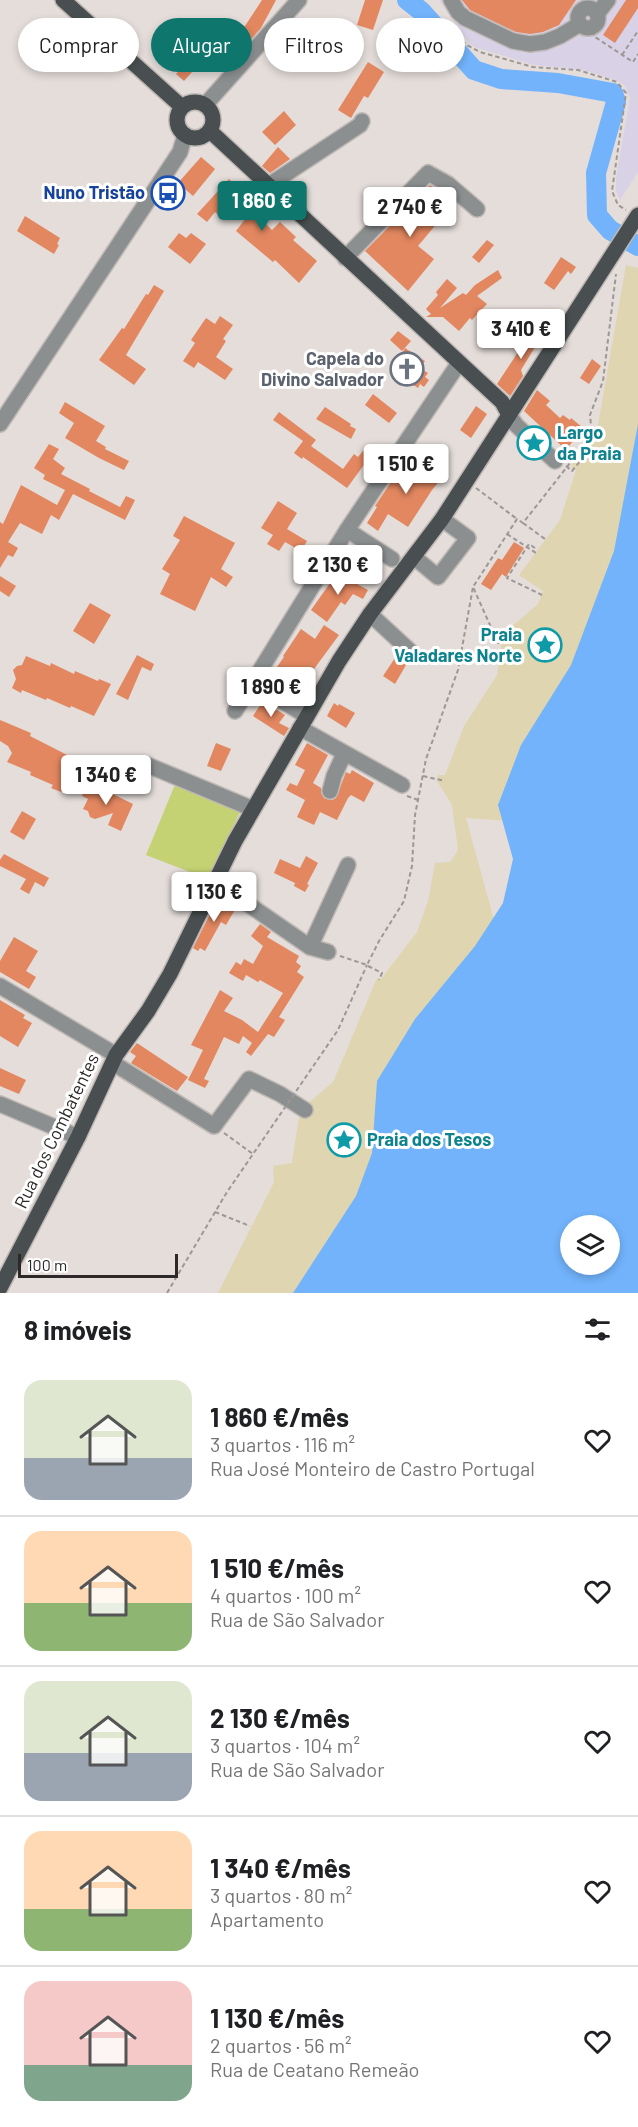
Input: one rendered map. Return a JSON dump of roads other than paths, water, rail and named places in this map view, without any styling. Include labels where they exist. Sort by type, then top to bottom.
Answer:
[{"type":"main road","points":[[63,0],[182,107]]},
{"type":"main road","points":[[190,102],[206,104],[213,114],[213,126],[210,131],[196,138],[185,135],[177,119],[182,107],[190,102]]},
{"type":"main road","points":[[210,131],[502,402],[509,415]]},
{"type":"main road","name":"Rua dos Combatentes","points":[[0,1288],[4,1269],[78,1137],[115,1059],[170,974],[235,841],[339,661],[370,614],[442,519],[634,221]]},
{"type":"street","points":[[206,104],[299,0]]},
{"type":"street","points":[[452,0],[458,12],[465,18],[513,41],[530,44],[545,42],[560,36],[608,0]]},
{"type":"street","points":[[269,185],[360,125],[362,121]]},
{"type":"street","points":[[0,424],[180,152],[185,135]]},
{"type":"street","points":[[345,258],[428,173],[448,184],[477,209]]},
{"type":"street","points":[[235,711],[347,530],[459,363]]},
{"type":"street","points":[[509,415],[516,425],[561,464]]},
{"type":"street","points":[[414,557],[438,577],[468,538],[442,519]]},
{"type":"street","points":[[347,530],[392,559]]},
{"type":"street","points":[[370,614],[410,651]]},
{"type":"street","points":[[252,683],[344,754],[402,790]]},
{"type":"street","points":[[330,791],[344,754]]},
{"type":"street","points":[[145,764],[254,809]]},
{"type":"street","points":[[310,947],[348,865]]},
{"type":"street","points":[[216,882],[310,947],[328,952]]},
{"type":"street","points":[[0,986],[115,1059],[214,1126],[249,1079],[305,1110]]},
{"type":"street","points":[[0,1104],[78,1137]]},
{"type":"water","points":[[638,424],[638,1293],[293,1293],[356,1196],[372,1153],[377,1081],[415,1019],[475,946],[503,903],[513,859],[498,805],[521,745],[571,665],[614,551]]},
{"type":"waterway","points":[[407,0],[421,11],[474,70],[501,79],[558,83],[613,93],[616,102],[596,173],[597,215],[610,230],[638,246]]},
{"type":"place","name":"Nuno Tristão","points":[[168,193]]},
{"type":"place","name":"Capela do Divino Salvador","points":[[407,369]]},
{"type":"place","name":"Largo da Praia","points":[[534,443]]},
{"type":"place","name":"Praia Valadares Norte","points":[[545,645]]},
{"type":"place","name":"Praia dos Tesos","points":[[344,1140]]}]
